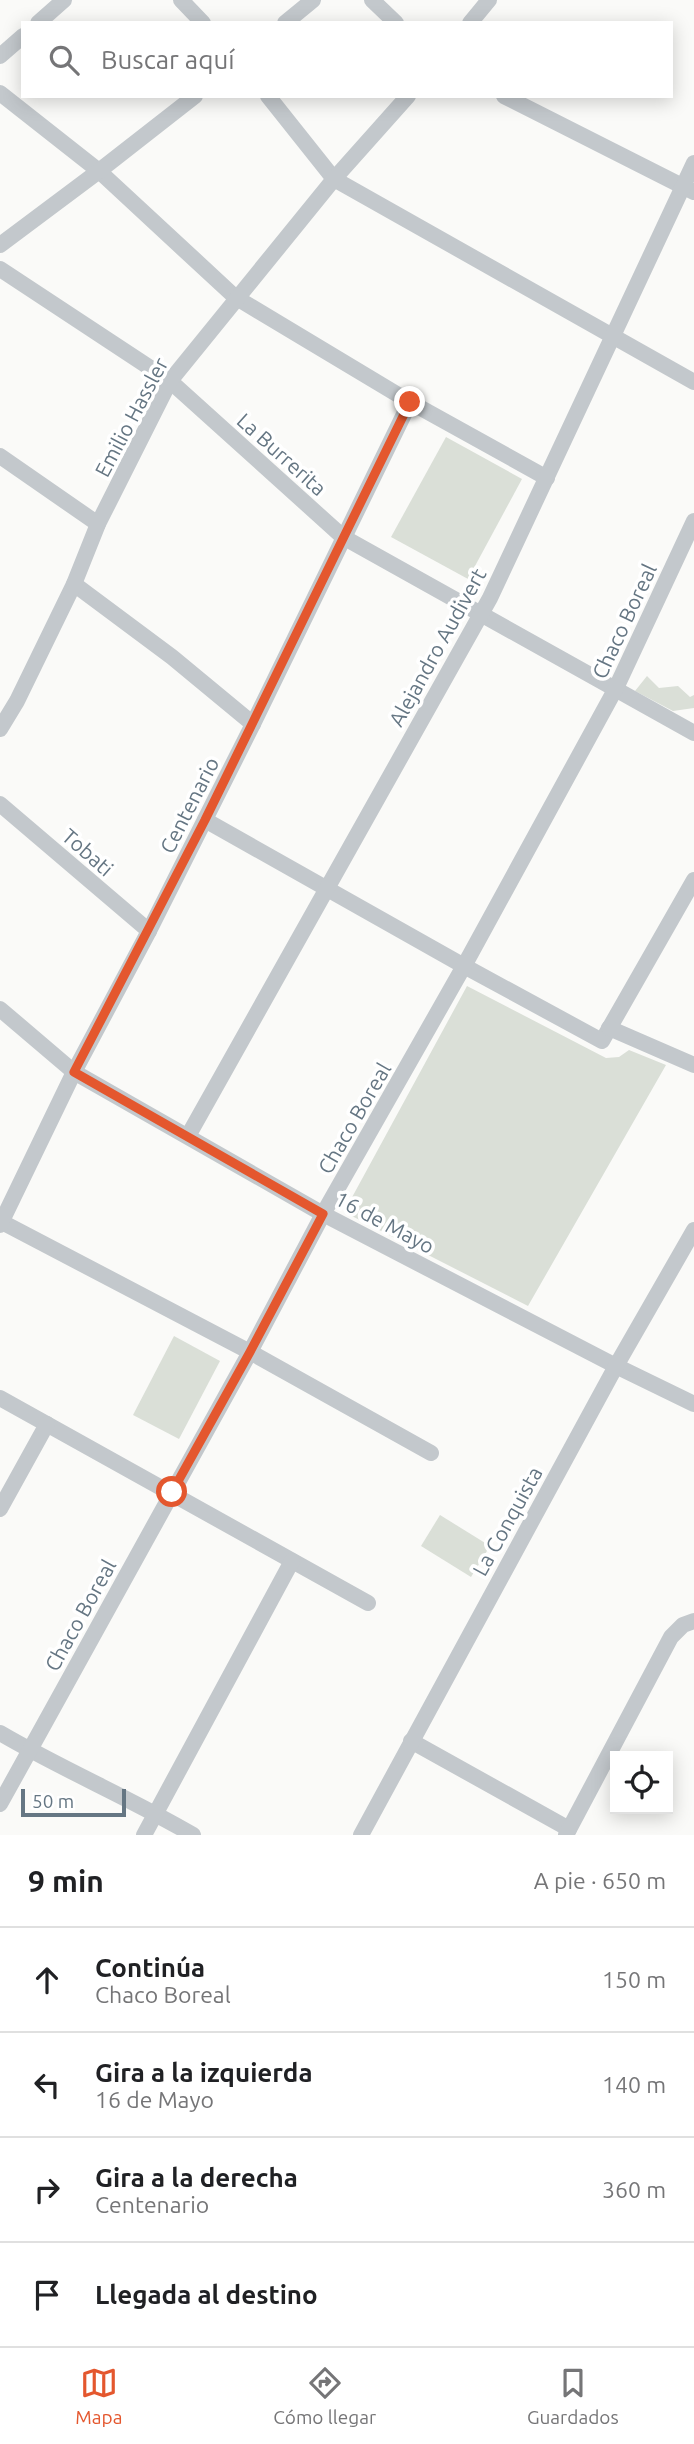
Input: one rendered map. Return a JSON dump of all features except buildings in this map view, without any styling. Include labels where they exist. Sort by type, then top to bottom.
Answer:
[{"type":"street","points":[[40,21],[64,0]]},
{"type":"street","points":[[181,0],[201,21]]},
{"type":"street","points":[[287,21],[313,0]]},
{"type":"street","points":[[372,0],[394,21]]},
{"type":"street","points":[[472,21],[489,0]]},
{"type":"street","points":[[0,56],[21,38]]},
{"type":"street","points":[[0,93],[100,171],[235,297],[410,402],[547,478]]},
{"type":"street","points":[[0,245],[192,98]]},
{"type":"street","points":[[270,98],[334,179],[694,382]]},
{"type":"street","name":"Emilio Hassler","points":[[1,724],[74,584],[99,524],[170,381],[235,297],[406,98]]},
{"type":"street","points":[[508,98],[689,190]]},
{"type":"street","name":"Alejandro Audivert","points":[[188,1136],[481,614],[613,336],[689,190],[694,163]]},
{"type":"street","name":"La Burrerita","points":[[0,269],[170,381],[343,537],[694,733]]},
{"type":"street","name":"Centenario","points":[[0,1222],[253,724],[410,402]]},
{"type":"street","points":[[2,461],[99,524]]},
{"type":"street","name":"Chaco Boreal","points":[[0,1804],[250,1352],[323,1214],[464,967],[616,688],[694,521]]},
{"type":"street","points":[[74,584],[172,657],[253,724]]},
{"type":"street","name":"Tobati","points":[[0,804],[149,931]]},
{"type":"street","points":[[205,820],[464,967],[606,1034],[694,1065]]},
{"type":"street","points":[[606,1034],[694,880]]},
{"type":"street","name":"16 de Mayo","points":[[0,1009],[74,1072],[323,1214],[694,1404]]},
{"type":"street","points":[[0,1222],[250,1352],[431,1453]]},
{"type":"street","name":"La Conquista","points":[[361,1835],[616,1366],[694,1230]]},
{"type":"street","points":[[0,1398],[368,1603]]},
{"type":"street","points":[[0,1508],[47,1424]]},
{"type":"street","points":[[144,1835],[292,1561]]},
{"type":"street","points":[[411,1741],[568,1832],[671,1637],[683,1625],[694,1621]]},
{"type":"street","points":[[0,1733],[30,1751],[156,1813],[193,1835]]},
{"type":"shaded area","points":[[446,437],[522,479],[468,579],[391,537]]},
{"type":"shaded area","points":[[647,676],[659,688],[678,686],[690,697],[694,695],[694,708],[673,711],[635,691]]},
{"type":"shaded area","points":[[467,986],[606,1058],[619,1057],[629,1050],[666,1065],[528,1306],[344,1212]]},
{"type":"shaded area","points":[[174,1336],[220,1361],[179,1439],[133,1415]]},
{"type":"shaded area","points":[[440,1515],[490,1546],[471,1577],[421,1546]]},
{"type":"route","points":[[172,1492],[323,1214],[74,1072],[205,820],[410,402]]}]
